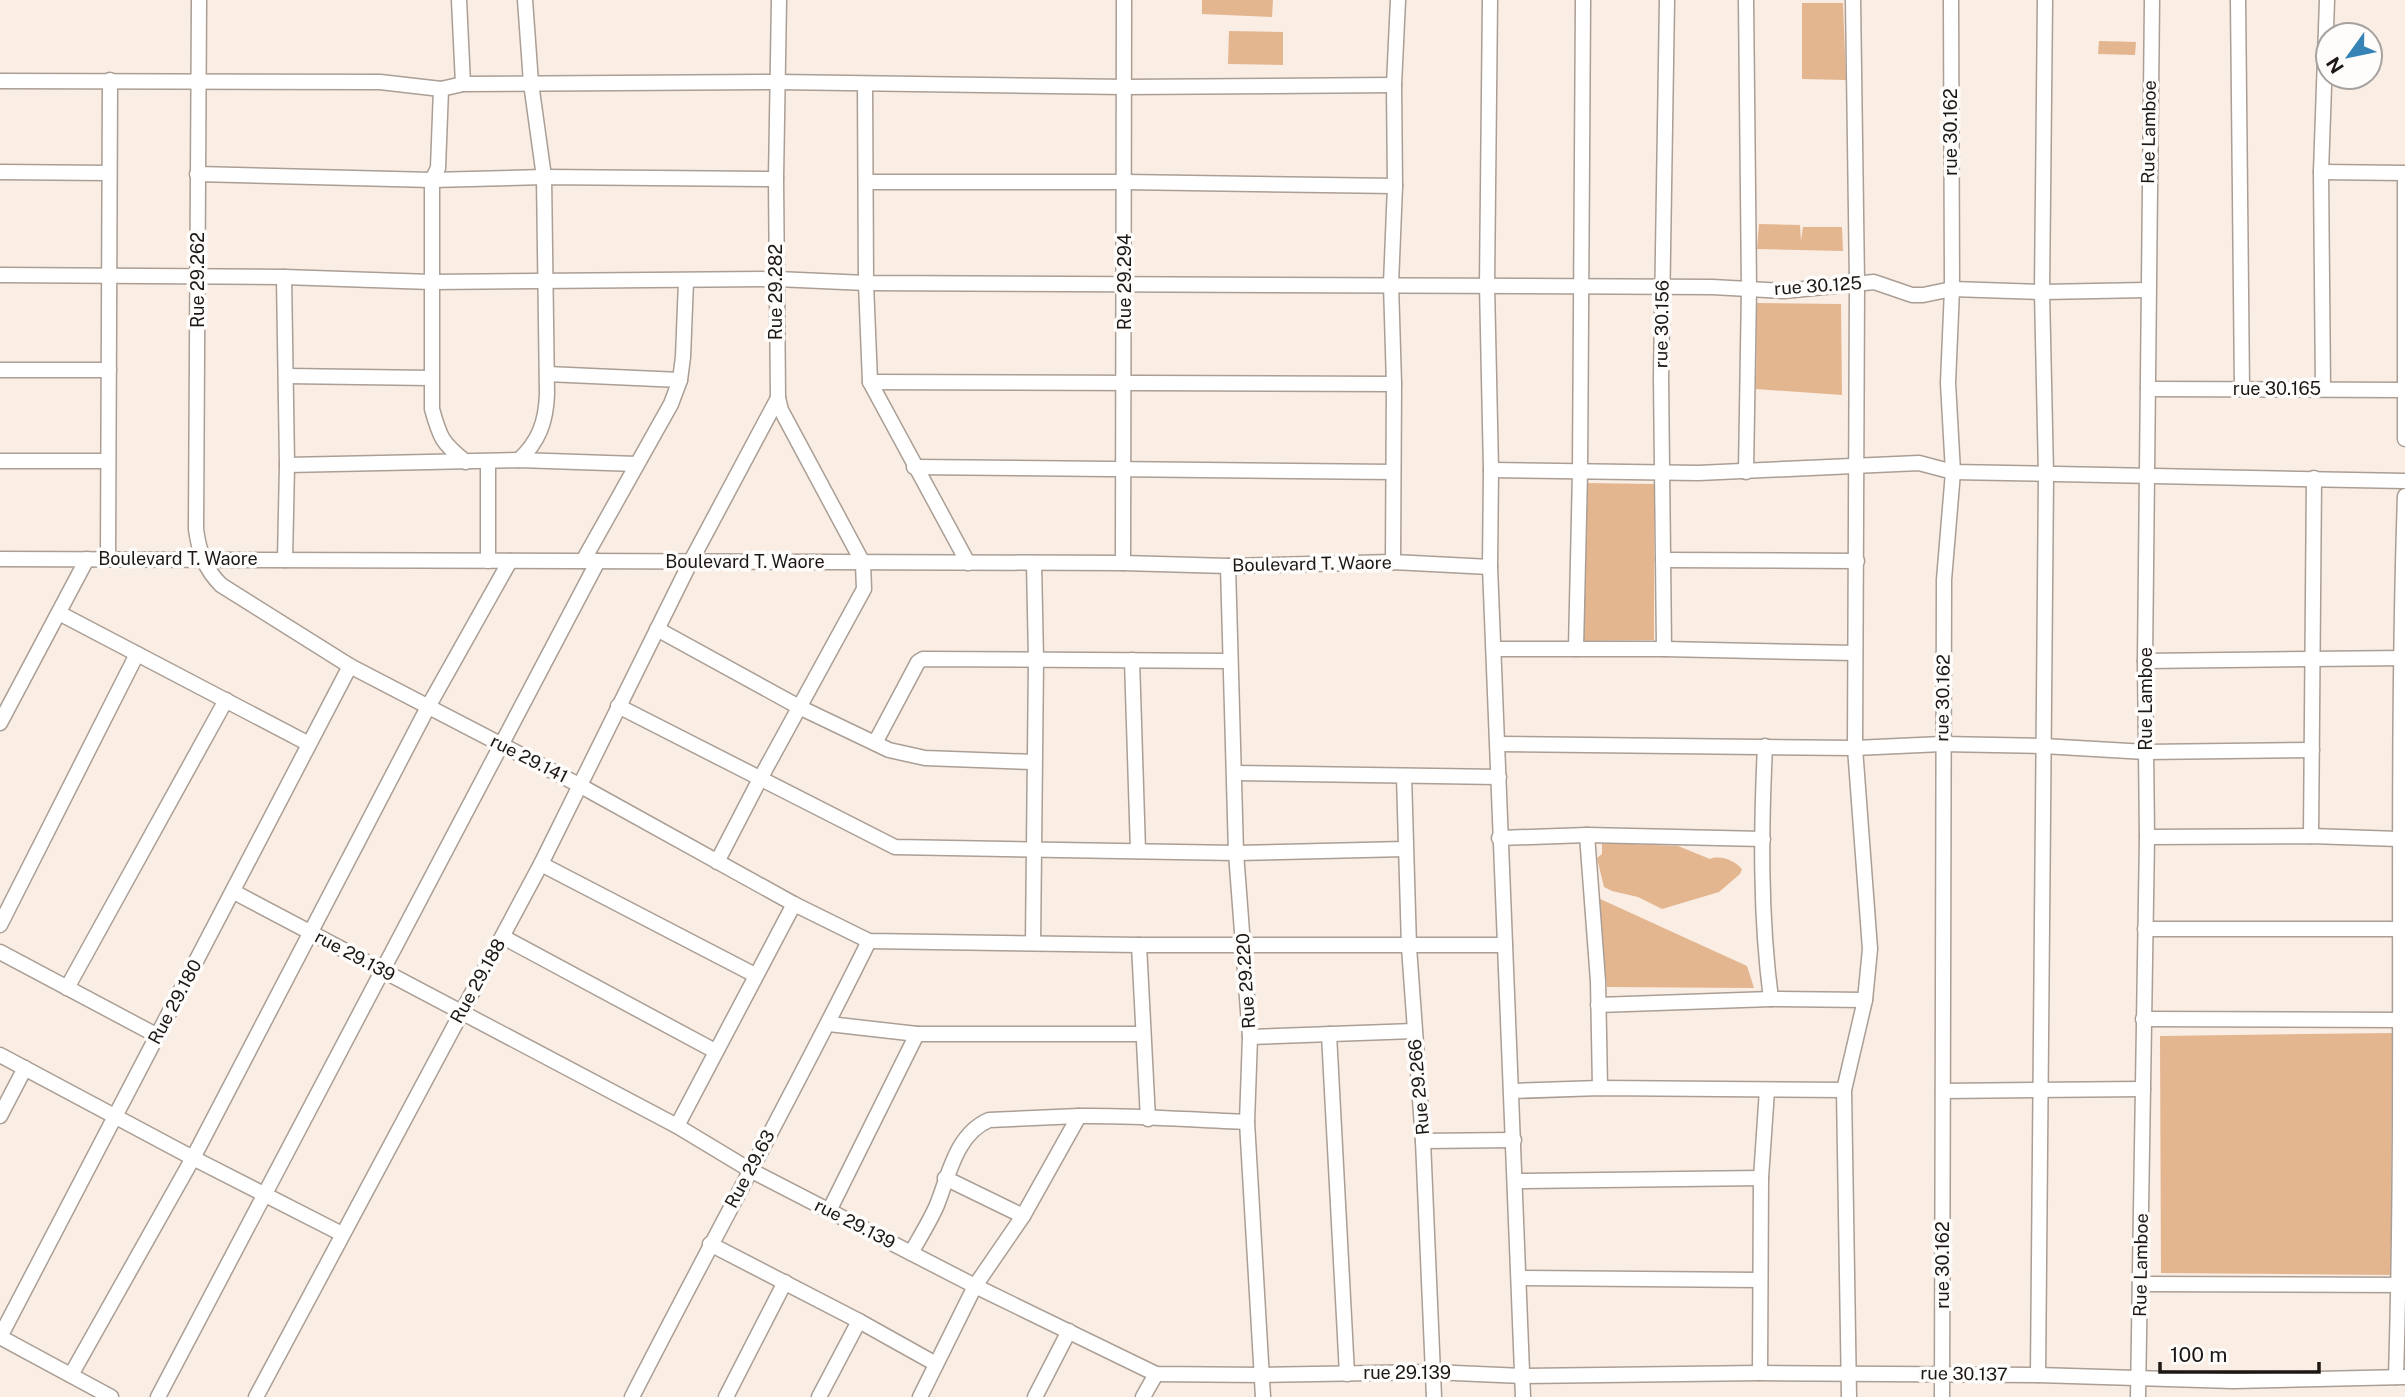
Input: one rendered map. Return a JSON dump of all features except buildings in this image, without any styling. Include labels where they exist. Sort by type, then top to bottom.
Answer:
[{"type":"street","name":"Rue 29.262","points":[[198,0],[195,530],[202,559]]},
{"type":"street","points":[[459,0],[463,84]]},
{"type":"street","points":[[519,460],[539,436],[547,415],[544,177],[531,83],[525,0]]},
{"type":"street","name":"Rue 29.282","points":[[779,0],[776,179],[778,398],[781,410],[863,563]]},
{"type":"street","name":"Rue 29.294","points":[[1122,563],[1124,0]]},
{"type":"street","points":[[1393,562],[1394,384],[1391,284],[1398,0]]},
{"type":"street","points":[[1490,0],[1487,285],[1490,567],[1498,744],[1499,838],[1513,1091],[1523,1397]]},
{"type":"street","points":[[1576,649],[1583,0]]},
{"type":"street","name":"rue 30.156","points":[[1664,649],[1662,472],[1667,0]]},
{"type":"street","points":[[1746,0],[1749,289],[1746,472]]},
{"type":"street","points":[[1849,1397],[1844,1090],[1865,1000],[1870,949],[1855,748],[1857,283],[1853,0]]},
{"type":"street","name":"rue 30.162","points":[[1942,1397],[1942,744],[1944,580],[1952,472],[1948,383],[1952,289],[1951,0]]},
{"type":"street","points":[[2038,1375],[2046,474],[2042,292],[2045,0]]},
{"type":"street","name":"Rue Lamboe","points":[[2138,1397],[2147,837],[2147,290],[2152,0]]},
{"type":"street","points":[[2238,0],[2242,389]]},
{"type":"street","points":[[2323,389],[2321,172],[2327,0]]},
{"type":"street","points":[[108,559],[107,277],[110,80]]},
{"type":"street","points":[[0,81],[380,82],[441,89],[463,84],[531,83],[778,82],[1125,87],[1394,85]]},
{"type":"street","points":[[865,84],[866,283],[870,382],[968,563]]},
{"type":"street","points":[[441,89],[439,167],[432,180],[432,409],[438,433],[447,447],[466,462]]},
{"type":"street","points":[[0,172],[109,173]]},
{"type":"street","points":[[2321,172],[2405,173],[2405,439]]},
{"type":"street","points":[[198,174],[432,180],[544,177],[776,179]]},
{"type":"street","points":[[866,182],[1395,186]]},
{"type":"street","name":"rue 30.125","points":[[0,275],[284,277],[431,282],[776,279],[866,283],[1391,284],[1784,291],[1874,282],[1912,295],[1952,289],[2042,292],[2147,290]]},
{"type":"street","points":[[284,277],[287,465],[285,560]]},
{"type":"street","points":[[158,1397],[502,745],[637,464],[671,404],[680,380],[686,281]]},
{"type":"street","points":[[0,370],[109,370]]},
{"type":"street","points":[[547,374],[680,380]]},
{"type":"street","points":[[286,376],[431,378]]},
{"type":"street","points":[[870,382],[1394,384]]},
{"type":"street","name":"rue 30.165","points":[[2148,389],[2405,390]]},
{"type":"street","name":"Rue 29.188","points":[[256,1397],[503,937],[691,561],[778,398]]},
{"type":"street","points":[[287,465],[519,460],[637,464]]},
{"type":"street","points":[[0,461],[108,461]]},
{"type":"street","points":[[488,462],[488,561]]},
{"type":"street","points":[[1491,470],[1746,472],[1919,463],[1952,472],[2405,481]]},
{"type":"street","points":[[914,467],[1393,471]]},
{"type":"street","points":[[2311,836],[2314,478]]},
{"type":"street","points":[[2400,1377],[2402,929],[2399,839],[2405,496]]},
{"type":"street","name":"Boulevard T. Waore","points":[[0,559],[1122,563],[1228,566],[1393,562],[1490,567]]},
{"type":"street","points":[[0,723],[87,559]]},
{"type":"street","name":"rue 29.141","points":[[202,559],[211,575],[221,585],[350,667],[579,785],[794,904],[869,941]]},
{"type":"street","points":[[1663,560],[1857,561]]},
{"type":"street","points":[[71,1376],[193,1158],[428,707],[510,561]]},
{"type":"street","points":[[717,862],[864,589],[863,563]]},
{"type":"street","points":[[1033,943],[1036,660],[1034,563]]},
{"type":"street","name":"Rue 29.220","points":[[1228,566],[1236,853],[1250,1037],[1247,1122],[1264,1397]]},
{"type":"street","points":[[59,613],[309,744]]},
{"type":"street","points":[[657,629],[799,707],[907,755],[1033,762]]},
{"type":"street","points":[[1494,649],[1856,653]]},
{"type":"street","points":[[0,925],[137,654]]},
{"type":"street","points":[[2145,661],[2403,659]]},
{"type":"street","points":[[875,743],[920,660],[1230,662]]},
{"type":"street","points":[[1132,660],[1138,851]]},
{"type":"street","name":"Rue 29.180","points":[[0,1337],[350,667]]},
{"type":"street","points":[[67,988],[226,700]]},
{"type":"street","points":[[618,706],[894,847],[1236,853],[1405,849]]},
{"type":"street","points":[[1498,744],[1855,748],[1942,744],[2146,752],[2312,750]]},
{"type":"street","points":[[1765,746],[1763,839],[1766,968],[1771,999]]},
{"type":"street","points":[[1235,773],[1499,777]]},
{"type":"street","name":"Rue 29.266","points":[[1404,776],[1409,947],[1423,1141],[1434,1397]]},
{"type":"street","points":[[1499,838],[1587,835],[1763,839]]},
{"type":"street","points":[[1587,835],[1598,1005],[1600,1088]]},
{"type":"street","points":[[2147,837],[2311,836],[2399,839]]},
{"type":"street","points":[[541,864],[755,975]]},
{"type":"street","name":"rue 29.139","points":[[234,892],[677,1126],[750,1170],[975,1286],[1156,1374],[1432,1372],[1523,1376]]},
{"type":"street","points":[[677,1126],[794,904]]},
{"type":"street","points":[[2144,929],[2402,929]]},
{"type":"street","points":[[503,937],[715,1051]]},
{"type":"street","points":[[869,941],[1505,946]]},
{"type":"street","name":"Rue 29.63","points":[[632,1397],[710,1244],[829,1024],[869,941]]},
{"type":"street","points":[[1139,945],[1148,1119]]},
{"type":"street","points":[[0,952],[156,1035]]},
{"type":"street","points":[[1598,1005],[1771,999],[1865,1000]]},
{"type":"street","points":[[2143,1019],[2402,1020]]},
{"type":"street","points":[[829,1024],[917,1034],[1143,1034]]},
{"type":"street","points":[[1250,1037],[1414,1031]]},
{"type":"street","points":[[829,1210],[917,1034]]},
{"type":"street","points":[[1329,1034],[1347,1374]]},
{"type":"street","points":[[0,1055],[342,1234]]},
{"type":"street","points":[[0,1116],[26,1068]]},
{"type":"street","points":[[1513,1091],[1600,1088],[1844,1090]]},
{"type":"street","points":[[1943,1091],[2143,1089]]},
{"type":"street","points":[[1760,1373],[1761,1178],[1766,1090]]},
{"type":"street","points":[[911,1253],[936,1206],[960,1146],[981,1123],[989,1120],[1128,1115],[1148,1119],[1247,1122]]},
{"type":"street","points":[[920,1397],[975,1286],[1023,1216],[1079,1116]]},
{"type":"street","points":[[1423,1141],[1514,1140]]},
{"type":"street","points":[[945,1178],[1023,1216]]},
{"type":"street","points":[[1516,1181],[1761,1178]]},
{"type":"street","points":[[710,1244],[936,1364]]},
{"type":"street","points":[[1520,1278],[1760,1280]]},
{"type":"street","points":[[726,1397],[785,1282]]},
{"type":"street","points":[[2141,1284],[2402,1285]]},
{"type":"street","points":[[819,1397],[859,1321]]},
{"type":"street","points":[[1035,1397],[1069,1331]]},
{"type":"street","points":[[0,1337],[111,1397]]},
{"type":"street","points":[[1143,1397],[1156,1374]]},
{"type":"street","name":"rue 30.137","points":[[1523,1376],[1943,1374],[2234,1381],[2400,1377]]},
{"type":"street","points":[[2234,1381],[2234,1397]]},
{"type":"shaded area","points":[[1202,0],[1273,0],[1272,17],[1202,14]]},
{"type":"shaded area","points":[[1802,3],[1843,3],[1846,80],[1802,79]]},
{"type":"shaded area","points":[[1229,31],[1283,32],[1283,65],[1228,64]]},
{"type":"shaded area","points":[[2099,41],[2136,42],[2135,55],[2098,54]]},
{"type":"shaded area","points":[[1759,224],[1800,225],[1801,241],[1803,227],[1842,227],[1843,251],[1757,249]]},
{"type":"shaded area","points":[[1757,303],[1841,304],[1842,395],[1756,389]]},
{"type":"shaded area","points":[[1585,483],[1654,484],[1654,640],[1579,641]]},
{"type":"shaded area","points":[[1602,843],[1678,846],[1710,859],[1727,859],[1742,869],[1740,874],[1719,892],[1662,909],[1638,897],[1604,887],[1597,858],[1602,854]]},
{"type":"shaded area","points":[[1598,898],[1747,966],[1754,988],[1607,987]]},
{"type":"shaded area","points":[[2392,1033],[2391,1275],[2161,1273],[2160,1036]]}]
